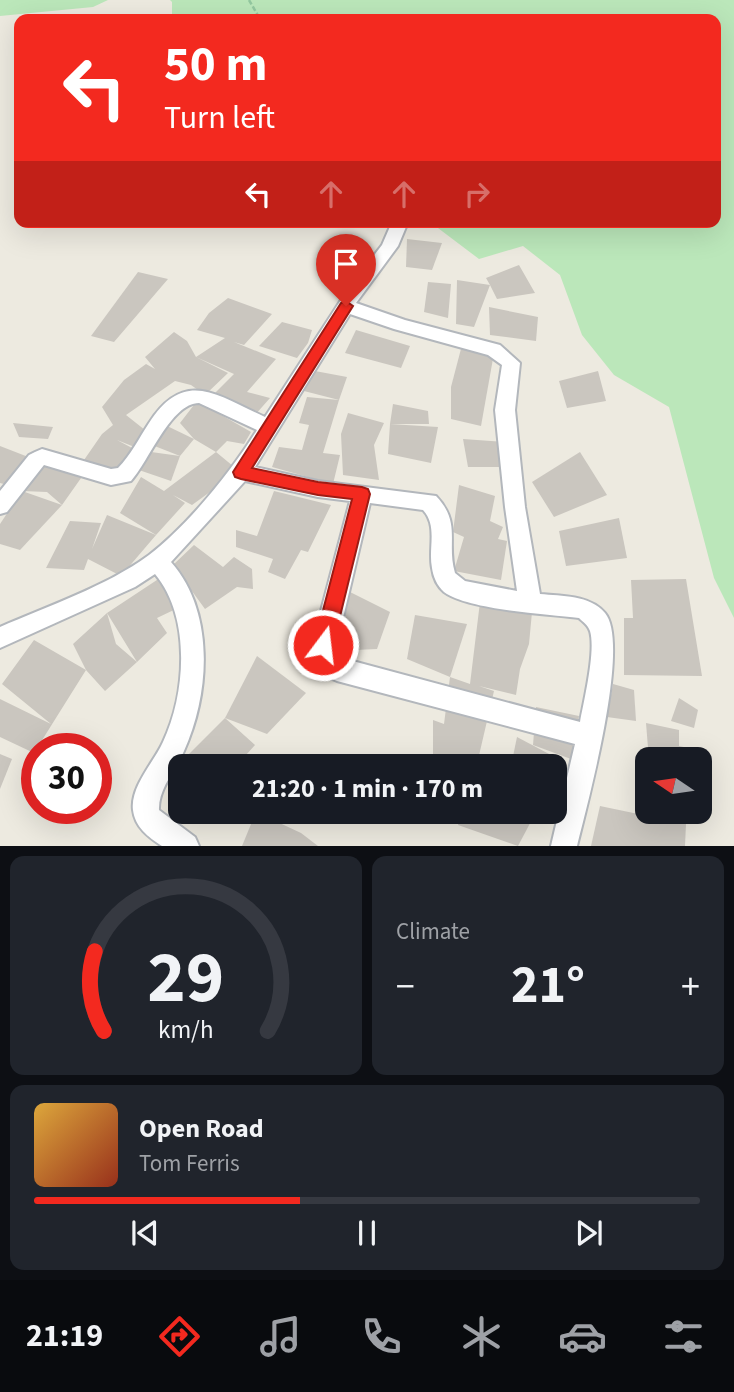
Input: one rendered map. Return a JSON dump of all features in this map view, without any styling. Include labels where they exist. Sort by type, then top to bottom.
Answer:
[{"type":"street","points":[[0,638],[127,580],[157,561],[241,472],[346,306],[390,247],[398,228]]},
{"type":"street","points":[[346,306],[400,325],[494,350],[511,363],[505,410],[515,507],[530,601]]},
{"type":"street","points":[[0,506],[36,460],[42,457],[111,477],[124,475],[138,460],[162,418],[184,396],[190,394],[201,396],[268,426]]},
{"type":"street","points":[[241,472],[318,489],[429,502],[435,506],[443,524],[443,571],[446,579],[453,585],[473,592],[584,609],[598,621],[603,651],[590,736],[564,846]]},
{"type":"street","points":[[362,494],[323,645],[321,656],[324,663],[338,670],[590,736]]},
{"type":"street","points":[[157,561],[169,572],[184,605],[193,654],[192,674],[176,743],[150,792],[145,810],[151,822],[186,846]]},
{"type":"green space","points":[[0,0],[108,0],[93,7],[0,16]]},
{"type":"green space","points":[[170,0],[734,0],[734,618],[714,578],[669,407],[614,375],[582,335],[560,275],[523,246],[479,259],[438,228],[721,228],[721,14],[172,14]]},
{"type":"building","points":[[407,239],[442,243],[432,270],[406,267]]},
{"type":"building","points":[[519,265],[535,293],[497,299],[486,278]]},
{"type":"building","points":[[138,272],[168,279],[114,342],[91,336]]},
{"type":"building","points":[[457,280],[490,285],[474,327],[456,324]]},
{"type":"building","points":[[428,282],[451,284],[448,318],[424,312]]},
{"type":"building","points":[[228,298],[272,314],[244,345],[234,342],[276,359],[247,392],[270,398],[255,415],[215,393],[234,374],[196,357],[225,338],[197,330],[209,313]]},
{"type":"building","points":[[489,307],[538,317],[536,341],[490,335]]},
{"type":"building","points":[[282,322],[312,330],[308,343],[297,358],[259,346]]},
{"type":"building","points":[[356,330],[410,346],[401,368],[345,353]]},
{"type":"building","points":[[174,332],[187,341],[196,357],[228,373],[205,395],[191,385],[175,381],[126,415],[150,434],[142,450],[117,440],[134,449],[118,470],[84,460],[102,434],[113,425],[102,407],[124,380],[146,364],[155,369],[145,357]]},
{"type":"building","points":[[462,345],[494,353],[481,426],[451,419],[451,387]]},
{"type":"building","points":[[315,371],[347,377],[339,400],[304,391]]},
{"type":"building","points":[[598,371],[606,401],[567,408],[559,381]]},
{"type":"building","points":[[307,397],[339,400],[323,453],[340,455],[333,484],[272,467],[279,447],[302,450],[309,425],[299,423]]},
{"type":"building","points":[[197,401],[251,432],[244,444],[227,441],[216,452],[194,439],[180,423]]},
{"type":"building","points":[[393,404],[428,411],[429,424],[390,424]]},
{"type":"building","points":[[348,413],[384,423],[374,445],[379,480],[343,475],[341,434]]},
{"type":"building","points":[[13,423],[53,427],[48,439],[19,437]]},
{"type":"building","points":[[163,424],[194,439],[180,456],[147,443]]},
{"type":"building","points":[[390,424],[438,427],[431,463],[388,454]]},
{"type":"building","points":[[463,439],[505,442],[509,467],[468,467]]},
{"type":"building","points":[[0,446],[36,460],[15,487],[0,483]]},
{"type":"building","points":[[144,451],[180,456],[171,481],[133,468]]},
{"type":"building","points":[[216,452],[239,471],[192,505],[173,495],[185,503],[156,535],[120,513],[141,477],[164,491]]},
{"type":"building","points":[[580,452],[607,495],[554,517],[532,482]]},
{"type":"building","points":[[42,460],[86,471],[62,505],[47,492],[22,491]]},
{"type":"building","points":[[459,485],[495,496],[490,521],[503,527],[498,539],[507,541],[501,580],[454,571],[464,537],[453,532]]},
{"type":"building","points":[[22,491],[62,505],[20,550],[0,544],[0,524]]},
{"type":"building","points":[[274,491],[331,505],[308,552],[301,550],[285,579],[268,572],[273,559],[236,547],[236,530],[257,536]]},
{"type":"building","points":[[107,515],[156,535],[121,576],[88,559],[84,570],[46,568],[70,521],[101,523],[92,549]]},
{"type":"building","points":[[619,518],[627,558],[566,566],[559,531]]},
{"type":"building","points":[[194,545],[223,567],[234,557],[252,569],[253,589],[237,587],[205,609],[173,565]]},
{"type":"building","points":[[166,574],[180,607],[157,618],[167,633],[137,662],[107,613]]},
{"type":"building","points":[[686,579],[702,676],[624,675],[624,618],[633,618],[631,580]]},
{"type":"building","points":[[346,590],[390,612],[377,649],[356,650],[334,641]]},
{"type":"building","points":[[480,602],[532,612],[529,644],[520,669],[516,695],[479,686],[494,691],[479,754],[433,754],[433,720],[444,724],[450,677],[470,684]]},
{"type":"building","points":[[107,613],[116,644],[137,662],[105,691],[86,670],[73,644]]},
{"type":"building","points":[[415,615],[467,624],[450,677],[407,659]]},
{"type":"building","points":[[34,640],[86,670],[47,733],[21,733],[21,747],[0,737],[0,699],[51,724],[2,684]]},
{"type":"building","points":[[257,656],[306,693],[267,734],[225,718]]},
{"type":"building","points":[[613,684],[634,690],[636,721],[607,717]]},
{"type":"building","points":[[679,698],[698,710],[694,728],[671,721]]},
{"type":"building","points":[[536,707],[579,716],[571,759],[567,758],[567,754],[557,754],[533,745]]},
{"type":"building","points":[[225,718],[255,745],[247,754],[189,754]]},
{"type":"building","points":[[646,723],[679,730],[679,746],[684,747],[648,747]]},
{"type":"building","points":[[517,737],[549,754],[513,754]]},
{"type":"building","points":[[0,754],[12,759],[0,789]]},
{"type":"building","points":[[600,806],[635,813],[635,824],[686,824],[685,846],[591,846]]},
{"type":"building","points":[[251,824],[282,824],[301,833],[318,846],[242,846]]},
{"type":"building","points":[[458,824],[530,824],[518,846]]},
{"type":"route","points":[[323,645],[345,549],[362,494],[318,489],[241,472],[346,306]]}]
